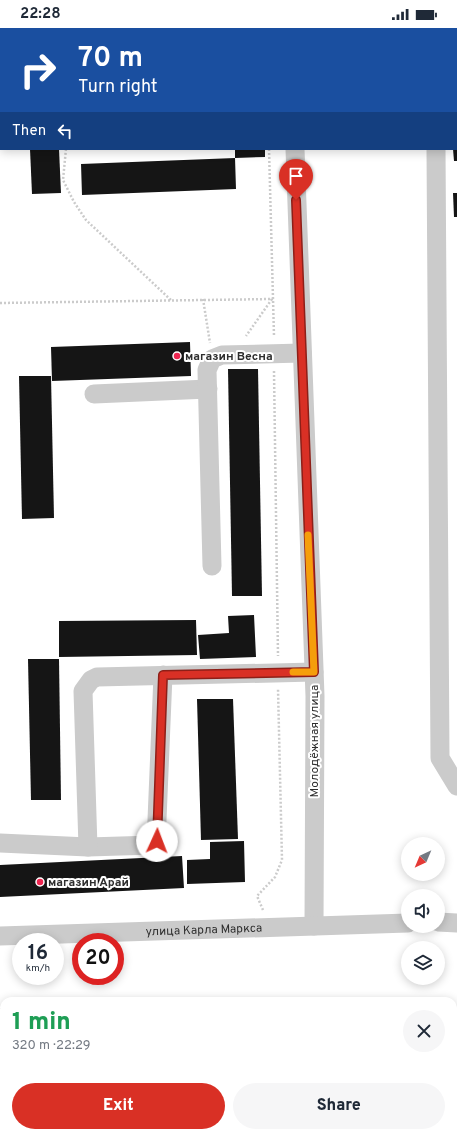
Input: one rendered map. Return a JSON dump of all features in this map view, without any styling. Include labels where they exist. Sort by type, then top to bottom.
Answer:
[{"type":"street","name":"Молодёжная улица","points":[[295,150],[314,672],[314,926]]},
{"type":"street","points":[[436,150],[440,758],[457,786]]},
{"type":"street","points":[[212,566],[207,370],[212,359],[222,355],[302,353]]},
{"type":"street","points":[[94,394],[208,389]]},
{"type":"street","points":[[88,847],[83,691],[91,680],[97,677],[314,672]]},
{"type":"street","points":[[0,843],[88,847],[156,844],[163,675]]},
{"type":"street","points":[[445,922],[457,923]]},
{"type":"street","name":"улица Карла Маркса","points":[[0,936],[401,923]]},
{"type":"path","points":[[66,150],[63,180],[74,202],[86,220],[173,301]]},
{"type":"path","points":[[268,927],[262,907],[256,896],[275,877],[282,860],[275,536],[274,354],[269,150]]},
{"type":"path","points":[[0,303],[272,298]]},
{"type":"path","points":[[234,355],[272,298]]},
{"type":"path","points":[[203,300],[212,359]]},
{"type":"building","points":[[30,150],[59,150],[61,193],[32,194]]},
{"type":"building","points":[[235,150],[265,150],[265,157],[235,158]]},
{"type":"building","points":[[453,150],[457,150],[457,161],[454,161]]},
{"type":"building","points":[[235,158],[236,189],[82,195],[81,164]]},
{"type":"building","points":[[453,193],[457,193],[457,217],[454,217]]},
{"type":"building","points":[[190,342],[191,376],[52,381],[51,347]]},
{"type":"building","points":[[228,369],[258,369],[262,596],[232,596]]},
{"type":"building","points":[[19,376],[51,376],[54,518],[22,519]]},
{"type":"building","points":[[254,615],[256,657],[200,659],[198,635],[229,633],[228,616]]},
{"type":"building","points":[[196,620],[197,655],[59,657],[59,621]]},
{"type":"building","points":[[28,659],[59,659],[61,800],[31,800]]},
{"type":"building","points":[[197,699],[233,699],[238,839],[201,840]]},
{"type":"building","points":[[244,841],[245,882],[187,884],[187,860],[210,859],[210,842]]},
{"type":"building","points":[[182,856],[184,888],[0,897],[0,865]]},
{"type":"slow traffic","points":[[293,672],[314,672],[308,535]]},
{"type":"place","name":"магазин Весна","points":[[177,356]]},
{"type":"place","name":"магазин Арай","points":[[40,882]]},
{"type":"route","points":[[157,841],[163,675],[314,672],[296,200]]}]
